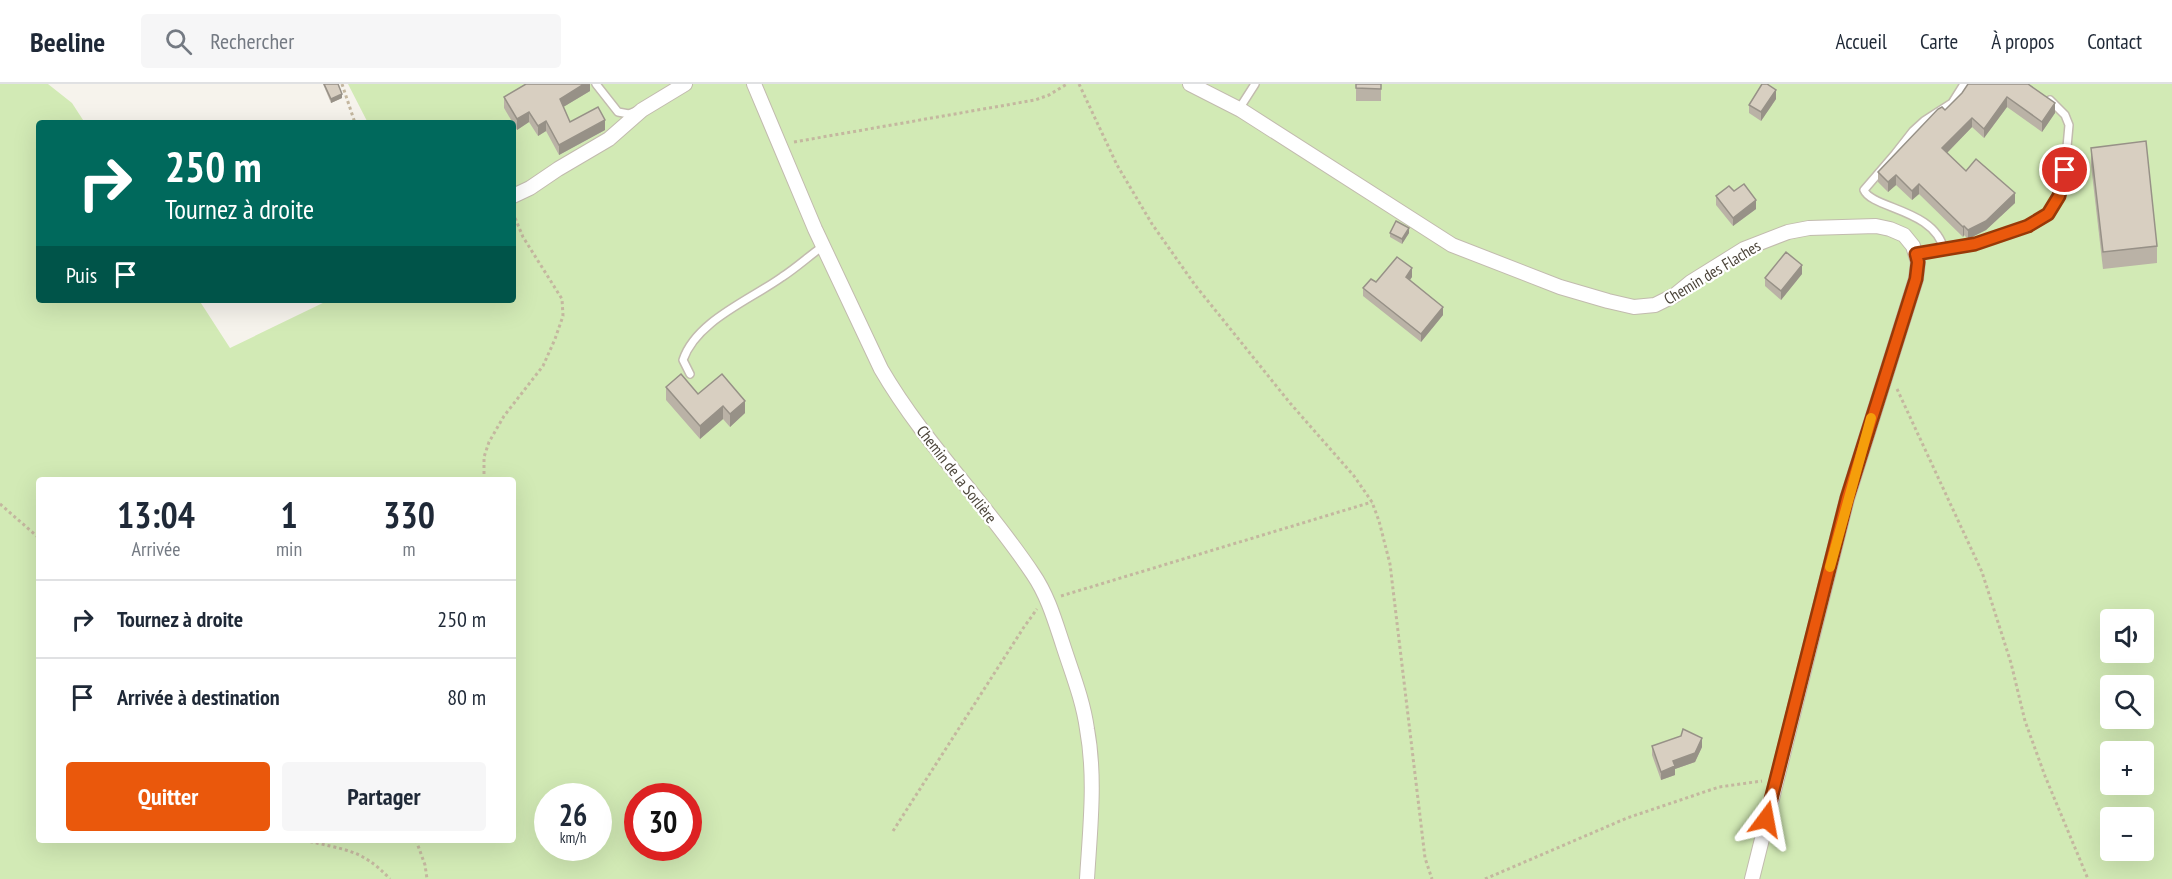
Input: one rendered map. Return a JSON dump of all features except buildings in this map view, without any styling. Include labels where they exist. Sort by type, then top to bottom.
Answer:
[{"type":"street","points":[[516,195],[609,140],[642,110],[685,84]]},
{"type":"street","name":"Chemin de la Sorlière","points":[[754,84],[823,246],[866,340],[893,389],[1035,575],[1048,601],[1081,698],[1088,729],[1092,794],[1087,879]]},
{"type":"street","name":"Chemin des Flaches","points":[[1190,84],[1239,109],[1452,245],[1560,288],[1625,305],[1634,307],[1655,305],[1676,295],[1691,282],[1744,249],[1788,232],[1809,228],[1876,226],[1890,229],[1904,235],[1916,254]]},
{"type":"street","points":[[1752,879],[1847,498],[1916,279],[1918,262],[1916,254]]},
{"type":"lane","points":[[596,84],[618,112],[628,114],[642,110]]},
{"type":"lane","points":[[1239,109],[1256,84]]},
{"type":"lane","points":[[1944,250],[1940,238],[1922,221],[1872,198],[1864,190],[1913,131],[1952,103],[1964,84]]},
{"type":"lane","points":[[1916,254],[1994,239],[2028,226],[2048,214],[2059,196],[2065,170],[2068,125],[2065,115],[2057,105],[2042,94]]},
{"type":"lane","points":[[690,374],[683,360],[687,347],[698,334],[726,312],[782,278],[823,246]]},
{"type":"path","points":[[342,84],[354,120]]},
{"type":"path","points":[[782,148],[797,141],[1035,100],[1049,95],[1066,84]]},
{"type":"path","points":[[1079,84],[1117,165],[1152,224],[1195,285],[1296,411],[1354,476],[1372,502],[1390,564],[1425,858],[1432,879]]},
{"type":"path","points":[[484,477],[484,457],[489,442],[504,416],[543,366],[563,316],[562,299],[523,237],[516,220]]},
{"type":"path","points":[[1884,380],[1892,383],[1898,389],[1982,572],[2011,663],[2025,721],[2088,879]]},
{"type":"path","points":[[893,831],[1024,627],[1034,613],[1048,601],[1372,502]]},
{"type":"path","points":[[0,504],[36,534]]},
{"type":"path","points":[[1485,879],[1627,818],[1719,787],[1776,779]]},
{"type":"path","points":[[318,843],[350,850],[374,862],[390,879]]},
{"type":"path","points":[[417,843],[427,879]]},
{"type":"green space","points":[[0,84],[48,84],[72,103],[83,120],[36,120],[36,303],[201,303],[230,348],[323,303],[516,303],[516,120],[366,120],[348,84],[2172,84],[2172,879],[0,879]]},
{"type":"slow traffic","points":[[1830,567],[1847,498],[1871,418]]},
{"type":"route","points":[[1766,819],[1847,498],[1916,279],[1918,262],[1916,254],[1975,244],[2028,226],[2048,214],[2059,196],[2065,170]]}]
